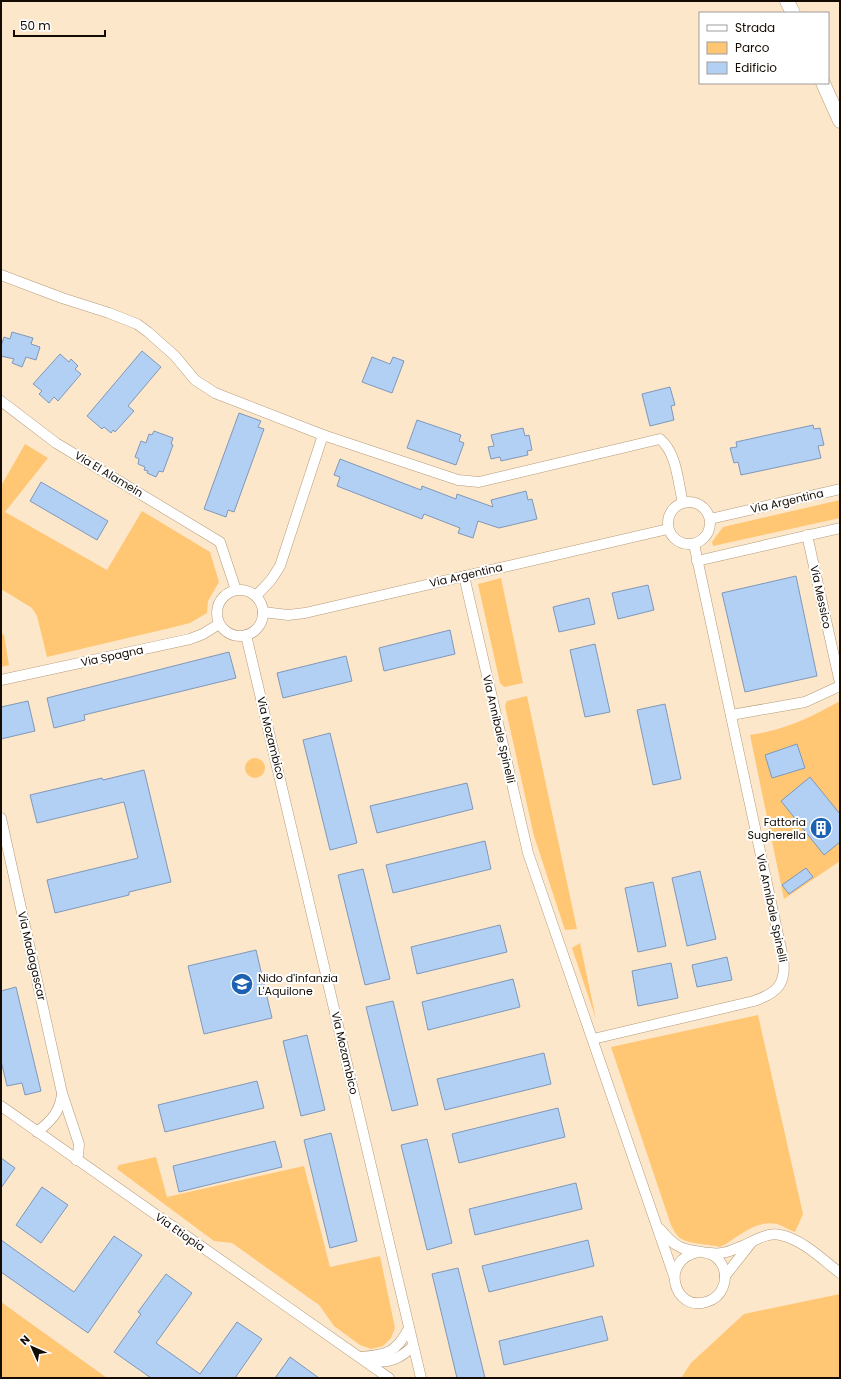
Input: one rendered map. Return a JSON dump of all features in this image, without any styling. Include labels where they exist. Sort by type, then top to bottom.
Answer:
[{"type":"main road","points":[[787,1],[792,12]]},
{"type":"main road","points":[[823,84],[840,121]]},
{"type":"street","points":[[1,276],[137,324],[175,356],[195,380],[215,393],[323,435],[458,480],[479,482],[660,439],[666,444],[672,458],[683,503]]},
{"type":"street","name":"Via El Alamein","points":[[1,401],[56,443],[220,542],[236,590]]},
{"type":"street","points":[[256,596],[271,580],[280,566],[323,435]]},
{"type":"street","name":"Via Argentina","points":[[710,519],[840,489]]},
{"type":"street","points":[[689,502],[700,505],[704,508],[710,519],[709,532],[700,542],[694,544],[688,545],[675,540],[668,529],[670,513],[683,503],[689,502]]},
{"type":"street","points":[[697,561],[840,528]]},
{"type":"street","name":"Via Argentina","points":[[263,612],[283,615],[304,613],[668,529]]},
{"type":"street","name":"Via Messico","points":[[807,535],[840,683]]},
{"type":"street","name":"Via Annibale Spinelli","points":[[593,1039],[754,1001],[768,996],[776,990],[782,981],[783,958],[694,544]]},
{"type":"street","name":"Via Annibale Spinelli","points":[[464,576],[528,853],[674,1276]]},
{"type":"street","points":[[236,590],[250,592],[256,596],[262,606],[263,612],[259,627],[246,636],[233,636],[222,629],[216,617],[219,602],[229,592],[236,590]]},
{"type":"street","name":"Via Spagna","points":[[1,680],[190,639],[203,634],[219,624]]},
{"type":"street","name":"Via Mozambico","points":[[246,636],[421,1378]]},
{"type":"street","points":[[731,715],[800,704],[840,686]]},
{"type":"street","name":"Via Madagascar","points":[[1,818],[62,1093],[79,1144],[76,1160]]},
{"type":"street","name":"Via Madagascar","points":[[37,1132],[54,1118],[60,1106],[62,1093]]},
{"type":"street","name":"Via Etiopia","points":[[1,1106],[389,1378]]},
{"type":"street","name":"Via Annibale Spinelli","points":[[658,1226],[674,1244],[691,1251],[698,1252]]},
{"type":"street","points":[[710,1253],[721,1262],[725,1276],[725,1283],[717,1296],[703,1303],[688,1300],[677,1290],[674,1276],[679,1262],[684,1257],[698,1252],[723,1254],[764,1236],[779,1234],[792,1239],[840,1273]]},
{"type":"street","points":[[725,1276],[752,1241]]},
{"type":"street","points":[[360,1357],[377,1356],[394,1349],[402,1341],[409,1328]]},
{"type":"street","name":"Via Etiopia","points":[[360,1357],[386,1362],[399,1358],[413,1346]]},
{"type":"green space","points":[[25,444],[48,458],[5,512],[107,570],[142,511],[210,552],[219,582],[208,601],[207,613],[190,623],[47,657],[37,616],[32,608],[1,589],[1,486]]},
{"type":"green space","points":[[840,500],[840,518],[713,546],[712,542],[723,527]]},
{"type":"green space","points":[[501,578],[523,683],[504,687],[500,683],[478,584]]},
{"type":"green space","points":[[1,633],[4,635],[9,665],[1,667]]},
{"type":"green space","points":[[527,696],[577,929],[565,930],[534,836],[505,706],[507,701]]},
{"type":"green space","points":[[840,701],[840,861],[784,899],[750,735],[786,727],[818,713]]},
{"type":"green space","points":[[255,758],[262,761],[265,768],[262,775],[255,778],[248,775],[245,768],[248,761]]},
{"type":"green space","points":[[580,943],[596,1019],[572,948]]},
{"type":"green space","points":[[758,1015],[803,1214],[795,1232],[777,1224],[769,1223],[761,1224],[747,1230],[720,1247],[688,1242],[679,1237],[671,1225],[611,1047]]},
{"type":"green space","points":[[156,1157],[167,1197],[304,1166],[330,1267],[380,1256],[395,1328],[391,1338],[383,1346],[371,1349],[360,1345],[334,1326],[319,1305],[232,1243],[214,1241],[117,1169],[119,1165]]},
{"type":"green space","points":[[840,1294],[840,1378],[681,1378],[691,1363],[744,1314]]},
{"type":"green space","points":[[1,1302],[107,1378],[1,1378]]},
{"type":"building","points":[[12,332],[33,338],[31,344],[40,347],[36,360],[26,357],[22,367],[12,363],[14,359],[1,356],[1,346],[4,337],[10,339]]},
{"type":"building","points":[[142,351],[161,367],[128,406],[134,411],[115,432],[113,430],[111,433],[104,427],[102,429],[87,416]]},
{"type":"building","points":[[60,354],[69,362],[71,359],[78,366],[75,369],[81,374],[58,401],[54,397],[49,403],[39,394],[42,391],[33,384]]},
{"type":"building","points":[[372,357],[390,364],[393,357],[404,361],[392,393],[362,382]]},
{"type":"building","points":[[670,387],[675,405],[671,406],[674,420],[650,426],[642,394]]},
{"type":"building","points":[[239,413],[261,421],[258,427],[264,429],[234,512],[228,510],[226,517],[204,509]]},
{"type":"building","points":[[417,420],[461,435],[459,441],[464,443],[456,465],[407,448]]},
{"type":"building","points":[[813,425],[814,429],[820,428],[824,445],[818,446],[821,458],[741,475],[738,462],[734,463],[730,448],[737,447],[736,442]]},
{"type":"building","points":[[523,428],[525,436],[529,435],[532,450],[527,451],[528,455],[501,461],[500,457],[491,459],[488,447],[494,446],[491,435]]},
{"type":"building","points":[[154,431],[173,438],[171,444],[173,445],[163,472],[159,471],[156,477],[147,473],[148,471],[144,470],[145,467],[138,464],[139,459],[135,457],[141,441],[146,443],[149,434],[152,435]]},
{"type":"building","points":[[340,459],[421,490],[422,486],[456,499],[457,494],[493,507],[491,500],[526,491],[528,500],[532,499],[537,519],[499,528],[478,521],[473,538],[458,533],[460,528],[424,514],[422,519],[337,486],[340,477],[334,475]]},
{"type":"building","points":[[41,482],[108,521],[97,540],[30,501]]},
{"type":"building","points":[[796,576],[817,676],[745,692],[722,593]]},
{"type":"building","points":[[648,585],[654,610],[618,619],[612,593]]},
{"type":"building","points":[[589,598],[595,624],[559,632],[553,607]]},
{"type":"building","points":[[450,630],[455,654],[384,671],[379,648]]},
{"type":"building","points":[[595,644],[610,712],[585,717],[570,650]]},
{"type":"building","points":[[229,652],[236,678],[84,715],[85,720],[54,728],[47,698]]},
{"type":"building","points":[[346,656],[352,681],[283,698],[277,673]]},
{"type":"building","points":[[28,701],[35,731],[1,739],[1,707]]},
{"type":"building","points":[[665,704],[681,779],[653,785],[637,710]]},
{"type":"building","points":[[330,733],[357,843],[330,850],[303,740]]},
{"type":"building","points":[[797,744],[805,768],[772,778],[765,755]]},
{"type":"building","points":[[144,770],[171,882],[129,892],[129,895],[55,913],[47,880],[138,858],[124,802],[37,823],[30,795]]},
{"type":"building","name":"Fattoria Sugherella","points":[[810,777],[840,814],[840,842],[824,855],[781,801]]},
{"type":"building","points":[[467,783],[473,809],[377,833],[370,806]]},
{"type":"building","points":[[485,841],[491,869],[393,893],[386,865]]},
{"type":"building","points":[[806,868],[813,877],[789,894],[782,885]]},
{"type":"building","points":[[363,869],[390,979],[365,985],[338,875]]},
{"type":"building","points":[[700,871],[716,939],[687,946],[672,878]]},
{"type":"building","points":[[653,882],[666,946],[638,952],[625,888]]},
{"type":"building","points":[[500,925],[507,952],[417,974],[411,947]]},
{"type":"building","points":[[256,950],[272,1018],[204,1034],[188,966]]},
{"type":"building","points":[[727,957],[732,980],[697,987],[692,965]]},
{"type":"building","points":[[671,963],[678,998],[638,1006],[632,971]]},
{"type":"building","points":[[513,979],[520,1007],[428,1030],[422,1002]]},
{"type":"building","points":[[16,987],[41,1091],[25,1095],[22,1083],[7,1086],[1,1061],[1,991]]},
{"type":"building","points":[[393,1001],[418,1105],[392,1111],[366,1007]]},
{"type":"building","points":[[307,1035],[325,1110],[301,1116],[283,1041]]},
{"type":"building","points":[[544,1053],[551,1084],[445,1110],[437,1079]]},
{"type":"building","points":[[257,1081],[264,1108],[165,1132],[158,1105]]},
{"type":"building","points":[[558,1108],[565,1137],[459,1163],[452,1134]]},
{"type":"building","points":[[331,1133],[357,1241],[330,1248],[304,1140]]},
{"type":"building","points":[[427,1139],[452,1243],[427,1250],[401,1145]]},
{"type":"building","points":[[275,1141],[282,1167],[179,1192],[173,1166]]},
{"type":"building","points":[[1,1158],[15,1168],[1,1188]]},
{"type":"building","points":[[576,1183],[582,1209],[475,1235],[469,1209]]},
{"type":"building","points":[[42,1187],[68,1205],[41,1243],[16,1225]]},
{"type":"building","points":[[114,1236],[142,1255],[88,1333],[1,1272],[1,1240],[74,1292]]},
{"type":"building","points":[[588,1240],[594,1266],[489,1292],[482,1266]]},
{"type":"building","points":[[458,1268],[485,1378],[457,1378],[432,1274]]},
{"type":"building","points":[[166,1274],[192,1293],[156,1343],[200,1374],[237,1322],[262,1339],[235,1378],[151,1378],[114,1352],[141,1314],[138,1312]]},
{"type":"building","points":[[602,1316],[608,1340],[504,1365],[499,1341]]},
{"type":"building","points":[[290,1357],[319,1378],[275,1378]]},
{"type":"place","name":"Fattoria Sugherella","points":[[821,828]]},
{"type":"place","name":"Nido d'infanzia L'Aquilone","points":[[242,984]]}]
